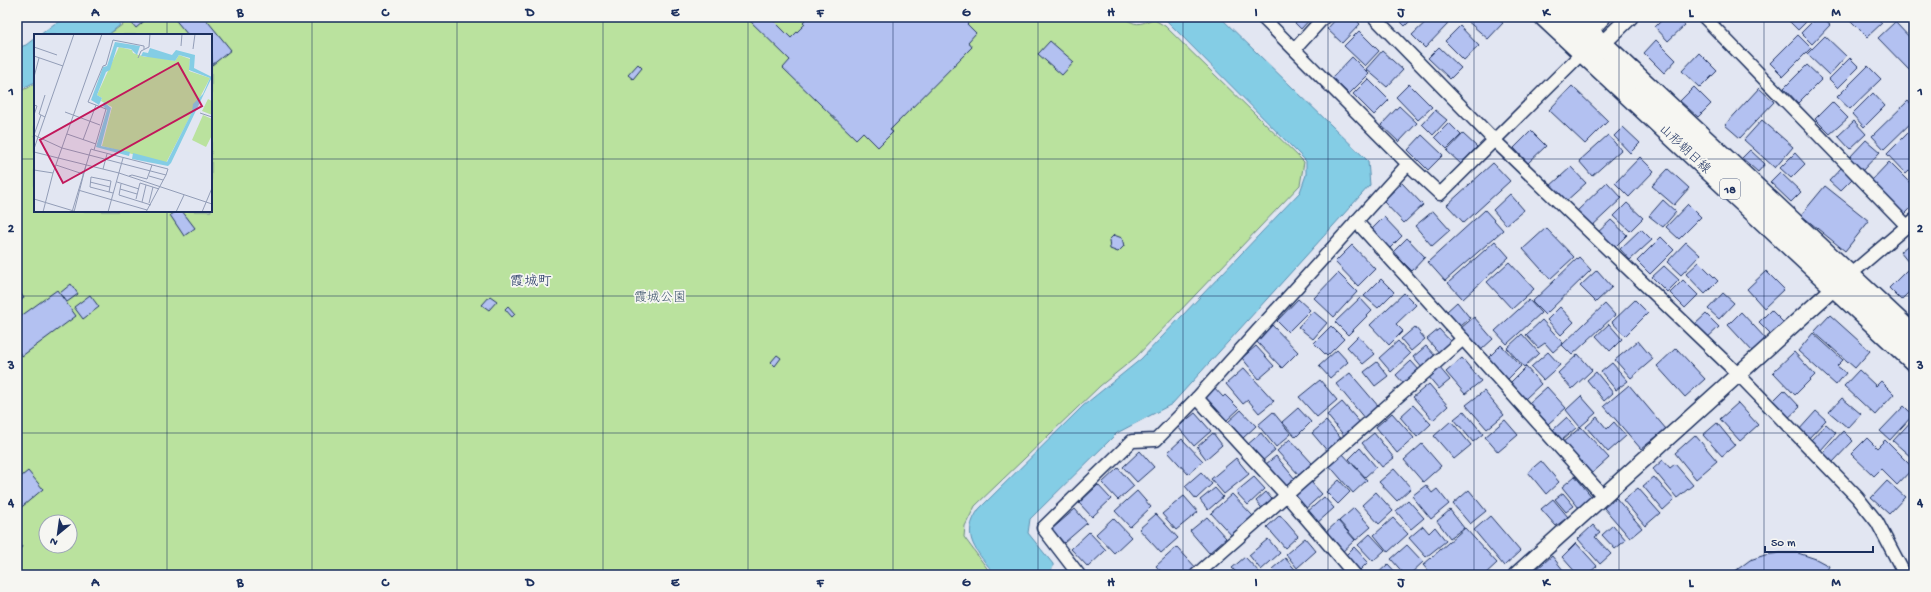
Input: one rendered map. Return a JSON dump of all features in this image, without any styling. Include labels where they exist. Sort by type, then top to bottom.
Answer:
[{"type":"main road","name":"山形朝日線","points":[[1545,17],[1842,282],[1914,336]]},
{"type":"main road","name":"山形朝日線","points":[[1570,17],[1595,39],[1842,282],[1914,361]]},
{"type":"street","points":[[1262,17],[1408,164],[1440,194],[1595,39],[1630,17]]},
{"type":"street","points":[[1295,49],[1324,17]]},
{"type":"street","points":[[1374,17],[1494,140],[1739,374],[1857,497],[1877,522],[1905,575]]},
{"type":"street","points":[[1595,39],[1603,17]]},
{"type":"street","points":[[1516,575],[1602,496],[1910,223],[1704,17]]},
{"type":"street","points":[[1078,575],[1043,528],[1132,440],[1156,440],[1197,398],[1408,164]]},
{"type":"street","points":[[1356,221],[1463,338],[1602,496]]},
{"type":"street","points":[[1196,575],[1287,496],[1463,338]]},
{"type":"street","points":[[1197,398],[1287,496],[1355,575]]},
{"type":"green space","name":"霞城公園","points":[[133,17],[1122,17],[1138,24],[1153,19],[1165,26],[1304,162],[1300,185],[1136,357],[1100,386],[975,506],[965,526],[964,537],[992,575],[17,575],[17,91],[28,88],[34,84],[34,212],[212,212],[212,34],[109,34]]},
{"type":"water","points":[[71,17],[114,17],[120,25],[109,34],[41,34],[54,24]]},
{"type":"water","points":[[1163,17],[1220,17],[1368,161],[1370,185],[1172,404],[1117,433],[1030,519],[1028,533],[1053,564],[1053,567],[1047,575],[995,575],[977,551],[971,536],[973,519],[979,509],[1083,406],[1141,359],[1300,192],[1306,175],[1306,161]]},
{"type":"water","points":[[34,39],[34,82],[17,88],[17,48],[26,45]]},
{"type":"building","points":[[135,17],[149,17],[136,28],[130,21]]},
{"type":"building","points":[[173,17],[204,17],[231,50],[212,65],[212,34],[187,34]]},
{"type":"building","points":[[746,17],[770,17],[791,38],[805,24],[803,22],[808,17],[971,17],[972,19],[967,24],[976,33],[968,42],[972,47],[890,130],[893,132],[878,147],[863,132],[856,139],[783,68],[790,60]]},
{"type":"building","points":[[1289,17],[1312,17],[1301,29]]},
{"type":"building","points":[[1338,17],[1353,17],[1360,24],[1342,43],[1327,29]]},
{"type":"building","points":[[1396,17],[1414,17],[1405,26]]},
{"type":"building","points":[[1431,17],[1441,17],[1448,24],[1425,48],[1412,35]]},
{"type":"building","points":[[1467,17],[1496,17],[1503,23],[1488,39],[1465,19]]},
{"type":"building","points":[[1665,17],[1677,17],[1685,25],[1668,41],[1655,27]]},
{"type":"building","points":[[1811,17],[1798,30],[1786,18]]},
{"type":"building","points":[[1817,17],[1821,17],[1830,25],[1812,44],[1801,33]]},
{"type":"building","points":[[1847,17],[1876,17],[1882,23],[1867,37]]},
{"type":"building","points":[[1895,22],[1914,42],[1914,65],[1909,70],[1878,38]]},
{"type":"building","points":[[1460,26],[1479,46],[1464,60],[1445,41]]},
{"type":"building","points":[[1359,31],[1379,51],[1365,66],[1344,46]]},
{"type":"building","points":[[1798,35],[1811,48],[1783,76],[1770,63]]},
{"type":"building","points":[[1825,36],[1846,56],[1829,75],[1807,54]]},
{"type":"building","points":[[1656,40],[1676,60],[1664,73],[1644,53]]},
{"type":"building","points":[[1050,41],[1074,62],[1062,75],[1038,54]]},
{"type":"building","points":[[1439,47],[1461,68],[1450,79],[1428,58]]},
{"type":"building","points":[[1382,51],[1403,70],[1387,87],[1366,69]]},
{"type":"building","points":[[1699,53],[1717,71],[1700,88],[1682,71]]},
{"type":"building","points":[[1352,57],[1369,74],[1349,94],[1332,78]]},
{"type":"building","points":[[1850,58],[1859,67],[1838,88],[1829,79]]},
{"type":"building","points":[[638,64],[642,68],[633,79],[628,75]]},
{"type":"building","points":[[1807,65],[1822,79],[1798,103],[1784,88]]},
{"type":"building","points":[[1868,66],[1881,79],[1850,109],[1837,97]]},
{"type":"building","points":[[1368,79],[1389,100],[1374,115],[1353,94]]},
{"type":"building","points":[[1409,84],[1432,107],[1418,120],[1396,97]]},
{"type":"building","points":[[1572,86],[1608,121],[1585,144],[1549,110]]},
{"type":"building","points":[[1694,87],[1711,104],[1698,117],[1680,101]]},
{"type":"building","points":[[1759,88],[1774,102],[1740,138],[1725,125]]},
{"type":"building","points":[[1873,93],[1885,106],[1864,127],[1852,114]]},
{"type":"building","points":[[1908,101],[1914,107],[1914,120],[1884,149],[1872,136]]},
{"type":"building","points":[[1832,102],[1848,118],[1830,134],[1815,119]]},
{"type":"building","points":[[1399,106],[1417,123],[1399,142],[1381,125]]},
{"type":"building","points":[[1435,110],[1447,120],[1433,135],[1422,124]]},
{"type":"building","points":[[1762,120],[1793,147],[1775,168],[1744,140]]},
{"type":"building","points":[[1854,121],[1866,134],[1850,149],[1838,136]]},
{"type":"building","points":[[1449,123],[1461,135],[1447,149],[1435,137]]},
{"type":"building","points":[[1623,127],[1640,143],[1630,153],[1614,136]]},
{"type":"building","points":[[1531,131],[1546,146],[1528,163],[1514,148]]},
{"type":"building","points":[[1910,131],[1914,135],[1914,166],[1906,174],[1887,154]]},
{"type":"building","points":[[1463,134],[1477,147],[1461,164],[1447,151]]},
{"type":"building","points":[[1422,135],[1443,155],[1428,170],[1408,150]]},
{"type":"building","points":[[1608,135],[1621,150],[1592,176],[1579,161]]},
{"type":"building","points":[[1866,140],[1880,152],[1862,171],[1849,158]]},
{"type":"building","points":[[1750,150],[1765,164],[1758,172],[1742,158]]},
{"type":"building","points":[[1795,153],[1805,164],[1791,178],[1780,168]]},
{"type":"building","points":[[1640,157],[1654,171],[1629,197],[1615,183]]},
{"type":"building","points":[[1889,162],[1914,187],[1914,205],[1905,214],[1871,181]]},
{"type":"building","points":[[1493,163],[1510,181],[1464,223],[1447,205]]},
{"type":"building","points":[[1571,167],[1586,183],[1564,203],[1549,187]]},
{"type":"building","points":[[1842,167],[1853,178],[1840,191],[1829,181]]},
{"type":"building","points":[[1668,169],[1689,188],[1674,205],[1652,186]]},
{"type":"building","points":[[1780,172],[1801,192],[1791,202],[1770,182]]},
{"type":"building","points":[[1607,182],[1622,198],[1590,228],[1575,213]]},
{"type":"building","points":[[1402,183],[1423,205],[1404,223],[1383,201]]},
{"type":"building","points":[[1825,186],[1869,221],[1845,251],[1801,215]]},
{"type":"building","points":[[1510,194],[1524,210],[1506,225],[1493,210]]},
{"type":"building","points":[[1663,200],[1676,212],[1663,227],[1649,216]]},
{"type":"building","points":[[1627,203],[1643,218],[1630,231],[1614,216]]},
{"type":"building","points":[[1688,204],[1701,217],[1679,239],[1666,227]]},
{"type":"building","points":[[1485,210],[1503,230],[1445,281],[1428,262]]},
{"type":"building","points":[[1433,211],[1450,230],[1432,246],[1415,226]]},
{"type":"building","points":[[174,212],[183,212],[195,228],[184,236],[170,215]]},
{"type":"building","points":[[1384,217],[1402,236],[1388,250],[1370,231]]},
{"type":"building","points":[[1611,220],[1627,235],[1611,251],[1595,235]]},
{"type":"building","points":[[1546,228],[1574,257],[1550,279],[1523,249]]},
{"type":"building","points":[[1641,229],[1652,240],[1630,260],[1620,249]]},
{"type":"building","points":[[1114,235],[1122,238],[1124,246],[1118,252],[1110,249],[1109,240]]},
{"type":"building","points":[[1661,237],[1674,250],[1650,274],[1637,261]]},
{"type":"building","points":[[1407,238],[1425,257],[1412,271],[1393,252]]},
{"type":"building","points":[[1914,240],[1914,269],[1900,252]]},
{"type":"building","points":[[1495,241],[1509,257],[1463,299],[1448,283]]},
{"type":"building","points":[[1686,242],[1700,255],[1681,275],[1667,262]]},
{"type":"building","points":[[1352,245],[1375,269],[1358,286],[1335,262]]},
{"type":"building","points":[[1579,257],[1591,270],[1545,315],[1532,302]]},
{"type":"building","points":[[1509,262],[1534,289],[1512,309],[1487,282]]},
{"type":"building","points":[[1699,262],[1718,281],[1705,294],[1686,274]]},
{"type":"building","points":[[1664,266],[1679,280],[1667,292],[1652,277]]},
{"type":"building","points":[[1597,270],[1612,287],[1596,302],[1580,286]]},
{"type":"building","points":[[1907,270],[1914,277],[1914,287],[1901,300],[1889,288]]},
{"type":"building","points":[[1766,271],[1784,289],[1764,308],[1747,289]]},
{"type":"building","points":[[1338,273],[1357,292],[1334,317],[1314,298]]},
{"type":"building","points":[[1381,279],[1394,292],[1378,308],[1364,296]]},
{"type":"building","points":[[1683,280],[1698,295],[1685,308],[1670,293]]},
{"type":"building","points":[[71,284],[78,294],[67,302],[60,293]]},
{"type":"building","points":[[57,290],[76,316],[22,356],[17,349],[17,319]]},
{"type":"building","points":[[20,293],[24,298],[19,301],[17,295]]},
{"type":"building","points":[[1404,293],[1416,305],[1396,324],[1403,331],[1389,345],[1370,325]]},
{"type":"building","points":[[1723,293],[1734,303],[1719,319],[1708,309]]},
{"type":"building","points":[[90,295],[99,307],[83,319],[74,307]]},
{"type":"building","points":[[490,296],[497,301],[489,310],[482,305]]},
{"type":"building","points":[[1360,298],[1372,311],[1348,335],[1335,322]]},
{"type":"building","points":[[1298,299],[1310,310],[1288,332],[1277,321]]},
{"type":"building","points":[[1529,300],[1541,313],[1507,344],[1495,331]]},
{"type":"building","points":[[1635,300],[1648,313],[1625,336],[1612,322]]},
{"type":"building","points":[[1457,302],[1470,318],[1460,327],[1446,312]]},
{"type":"building","points":[[1605,304],[1615,315],[1572,355],[1562,345]]},
{"type":"building","points":[[508,306],[515,314],[512,317],[505,309]]},
{"type":"building","points":[[1560,307],[1574,322],[1561,335],[1547,320]]},
{"type":"building","points":[[1771,310],[1785,324],[1773,336],[1759,322]]},
{"type":"building","points":[[1313,311],[1327,323],[1313,339],[1298,327]]},
{"type":"building","points":[[1741,312],[1767,340],[1753,352],[1728,325]]},
{"type":"building","points":[[1706,314],[1719,327],[1706,339],[1693,326]]},
{"type":"building","points":[[1830,315],[1870,351],[1855,368],[1814,332]]},
{"type":"building","points":[[1474,317],[1493,339],[1481,350],[1461,328]]},
{"type":"building","points":[[1542,320],[1563,343],[1553,352],[1545,343],[1538,348],[1526,335]]},
{"type":"building","points":[[1271,324],[1298,352],[1282,368],[1255,340]]},
{"type":"building","points":[[1609,324],[1622,339],[1610,351],[1596,336]]},
{"type":"building","points":[[1331,326],[1344,339],[1327,356],[1314,343]]},
{"type":"building","points":[[1415,327],[1425,339],[1411,351],[1401,339]]},
{"type":"building","points":[[1439,329],[1453,344],[1441,355],[1427,339]]},
{"type":"building","points":[[1813,333],[1843,360],[1837,366],[1846,373],[1836,385],[1798,351]]},
{"type":"building","points":[[1522,334],[1539,353],[1524,367],[1507,348]]},
{"type":"building","points":[[1358,336],[1375,354],[1363,364],[1347,347]]},
{"type":"building","points":[[1398,341],[1410,354],[1391,372],[1379,358]]},
{"type":"building","points":[[1638,341],[1653,359],[1631,378],[1615,360]]},
{"type":"building","points":[[1501,345],[1521,366],[1508,379],[1488,358]]},
{"type":"building","points":[[1256,346],[1274,366],[1259,379],[1242,358]]},
{"type":"building","points":[[1426,346],[1436,357],[1423,369],[1413,357]]},
{"type":"building","points":[[1676,348],[1705,379],[1685,397],[1657,366]]},
{"type":"building","points":[[1337,350],[1348,362],[1330,378],[1319,366]]},
{"type":"building","points":[[1548,352],[1560,365],[1543,380],[1531,367]]},
{"type":"building","points":[[1794,352],[1815,375],[1795,395],[1773,372]]},
{"type":"building","points":[[1578,354],[1592,370],[1572,389],[1558,373]]},
{"type":"building","points":[[777,355],[781,358],[775,366],[771,362]]},
{"type":"building","points":[[1462,358],[1481,381],[1465,394],[1446,372]]},
{"type":"building","points":[[1411,361],[1420,371],[1405,385],[1396,375]]},
{"type":"building","points":[[1377,362],[1388,376],[1375,386],[1364,372]]},
{"type":"building","points":[[1612,363],[1628,381],[1616,390],[1601,372]]},
{"type":"building","points":[[1439,367],[1450,380],[1439,389],[1428,376]]},
{"type":"building","points":[[1526,367],[1541,384],[1525,399],[1510,383]]},
{"type":"building","points":[[1244,368],[1274,401],[1259,413],[1248,400],[1243,404],[1226,384]]},
{"type":"building","points":[[1859,370],[1876,386],[1881,381],[1894,394],[1875,415],[1844,386]]},
{"type":"building","points":[[1596,372],[1613,393],[1604,401],[1587,380]]},
{"type":"building","points":[[1350,373],[1379,407],[1365,419],[1336,384]]},
{"type":"building","points":[[1320,380],[1337,400],[1317,417],[1299,397]]},
{"type":"building","points":[[1429,384],[1448,406],[1433,420],[1413,397]]},
{"type":"building","points":[[1629,385],[1666,429],[1641,449],[1604,406]]},
{"type":"building","points":[[1213,386],[1223,397],[1225,395],[1239,409],[1226,421],[1203,396]]},
{"type":"building","points":[[1547,387],[1566,408],[1548,424],[1529,403]]},
{"type":"building","points":[[1784,390],[1800,407],[1786,420],[1770,404]]},
{"type":"building","points":[[1484,391],[1504,415],[1487,429],[1466,405]]},
{"type":"building","points":[[1581,396],[1596,413],[1580,427],[1566,410]]},
{"type":"building","points":[[1842,398],[1861,414],[1848,428],[1829,412]]},
{"type":"building","points":[[1342,402],[1362,425],[1346,438],[1327,415]]},
{"type":"building","points":[[1738,403],[1758,425],[1740,441],[1720,419]]},
{"type":"building","points":[[1413,405],[1431,424],[1417,437],[1400,417]]},
{"type":"building","points":[[1904,406],[1913,415],[1890,440],[1880,431]]},
{"type":"building","points":[[1298,408],[1311,422],[1296,437],[1282,422]]},
{"type":"building","points":[[1241,410],[1256,426],[1243,438],[1228,422]]},
{"type":"building","points":[[1464,411],[1483,434],[1473,442],[1454,419]]},
{"type":"building","points":[[1816,411],[1826,420],[1807,440],[1798,431]]},
{"type":"building","points":[[1273,412],[1291,434],[1276,447],[1258,425]]},
{"type":"building","points":[[1195,413],[1211,431],[1194,446],[1178,427]]},
{"type":"building","points":[[1392,413],[1414,438],[1397,453],[1376,427]]},
{"type":"building","points":[[1567,417],[1576,428],[1562,440],[1553,430]]},
{"type":"building","points":[[1597,417],[1607,429],[1614,422],[1626,436],[1608,452],[1586,427]]},
{"type":"building","points":[[1914,418],[1914,456],[1912,458],[1893,441]]},
{"type":"building","points":[[1505,420],[1518,435],[1498,452],[1485,437]]},
{"type":"building","points":[[1326,421],[1343,441],[1329,453],[1312,433]]},
{"type":"building","points":[[1451,421],[1471,445],[1454,459],[1434,436]]},
{"type":"building","points":[[1717,423],[1735,445],[1722,456],[1703,435]]},
{"type":"building","points":[[1826,424],[1836,433],[1821,450],[1810,441]]},
{"type":"building","points":[[1581,427],[1609,458],[1590,475],[1562,443]]},
{"type":"building","points":[[1843,431],[1853,441],[1832,463],[1822,454]]},
{"type":"building","points":[[1213,433],[1222,445],[1206,459],[1197,447]]},
{"type":"building","points":[[1261,433],[1275,450],[1261,462],[1247,445]]},
{"type":"building","points":[[1374,433],[1394,458],[1382,467],[1362,443]]},
{"type":"building","points":[[1695,435],[1717,461],[1696,479],[1675,453]]},
{"type":"building","points":[[1867,438],[1877,448],[1885,440],[1913,468],[1897,485],[1881,469],[1874,476],[1851,454]]},
{"type":"building","points":[[1182,439],[1203,461],[1188,474],[1168,452]]},
{"type":"building","points":[[1290,439],[1312,463],[1299,475],[1277,451]]},
{"type":"building","points":[[1422,444],[1441,466],[1423,482],[1404,460]]},
{"type":"building","points":[[1360,448],[1376,467],[1365,477],[1349,459]]},
{"type":"building","points":[[1140,451],[1154,467],[1137,482],[1123,467]]},
{"type":"building","points":[[1341,452],[1367,480],[1353,493],[1328,464]]},
{"type":"building","points":[[1276,456],[1295,479],[1285,488],[1266,464]]},
{"type":"building","points":[[1236,458],[1249,474],[1224,494],[1211,479]]},
{"type":"building","points":[[1663,460],[1670,468],[1675,464],[1693,485],[1677,498],[1653,469]]},
{"type":"building","points":[[1541,461],[1559,482],[1546,494],[1528,472]]},
{"type":"building","points":[[1118,468],[1134,486],[1118,500],[1102,483]]},
{"type":"building","points":[[1394,469],[1411,488],[1397,501],[1379,482]]},
{"type":"building","points":[[28,471],[43,489],[17,511],[17,480]]},
{"type":"building","points":[[1201,472],[1212,484],[1196,499],[1185,486]]},
{"type":"building","points":[[1575,476],[1592,497],[1579,508],[1562,487]]},
{"type":"building","points":[[1254,477],[1265,489],[1248,505],[1236,492]]},
{"type":"building","points":[[1654,477],[1674,500],[1663,510],[1643,486]]},
{"type":"building","points":[[1339,480],[1350,492],[1338,504],[1326,492]]},
{"type":"building","points":[[1887,481],[1905,497],[1889,514],[1871,498]]},
{"type":"building","points":[[1311,482],[1322,494],[1304,510],[1293,498]]},
{"type":"building","points":[[1098,485],[1111,499],[1092,517],[1079,503]]},
{"type":"building","points":[[1426,485],[1432,493],[1437,489],[1449,504],[1431,519],[1412,496]]},
{"type":"building","points":[[1215,488],[1223,497],[1208,510],[1200,500]]},
{"type":"building","points":[[1638,488],[1660,513],[1645,526],[1623,500]]},
{"type":"building","points":[[1469,490],[1486,511],[1470,524],[1453,504]]},
{"type":"building","points":[[1137,491],[1151,507],[1130,527],[1115,511]]},
{"type":"building","points":[[1266,492],[1275,503],[1265,512],[1256,501]]},
{"type":"building","points":[[1376,492],[1393,511],[1379,524],[1362,505]]},
{"type":"building","points":[[1563,493],[1574,506],[1566,512],[1555,499]]},
{"type":"building","points":[[1232,494],[1254,517],[1233,537],[1211,513]]},
{"type":"building","points":[[1184,496],[1198,512],[1176,530],[1162,514]]},
{"type":"building","points":[[1324,497],[1334,508],[1316,524],[1306,513]]},
{"type":"building","points":[[1616,498],[1642,528],[1630,538],[1604,508]]},
{"type":"building","points":[[1553,499],[1568,517],[1556,526],[1541,509]]},
{"type":"building","points":[[1408,500],[1424,518],[1411,529],[1396,511]]},
{"type":"building","points":[[1354,508],[1371,527],[1356,540],[1339,521]]},
{"type":"building","points":[[1075,509],[1087,523],[1064,543],[1052,529]]},
{"type":"building","points":[[1450,510],[1464,528],[1450,538],[1437,521]]},
{"type":"building","points":[[1156,514],[1178,538],[1161,553],[1139,529]]},
{"type":"building","points":[[1280,515],[1298,536],[1285,548],[1267,527]]},
{"type":"building","points":[[1490,516],[1520,551],[1504,566],[1474,530]]},
{"type":"building","points":[[1207,517],[1226,538],[1209,553],[1190,531]]},
{"type":"building","points":[[1113,518],[1131,537],[1114,553],[1096,534]]},
{"type":"building","points":[[1393,518],[1408,534],[1388,552],[1374,535]]},
{"type":"building","points":[[1338,521],[1355,540],[1341,553],[1324,534]]},
{"type":"building","points":[[1593,525],[1600,533],[1595,537],[1611,554],[1600,564],[1578,539]]},
{"type":"building","points":[[1613,525],[1626,540],[1615,549],[1602,535]]},
{"type":"building","points":[[1423,526],[1429,533],[1435,527],[1446,541],[1426,557],[1409,538]]},
{"type":"building","points":[[1465,528],[1497,563],[1484,575],[1432,575],[1423,565]]},
{"type":"building","points":[[1089,532],[1106,550],[1088,567],[1071,549]]},
{"type":"building","points":[[1370,534],[1385,550],[1373,561],[1358,545]]},
{"type":"building","points":[[1305,538],[1316,551],[1297,568],[1286,554]]},
{"type":"building","points":[[1268,539],[1280,553],[1261,570],[1249,555]]},
{"type":"building","points":[[17,540],[22,547],[17,551]]},
{"type":"building","points":[[1576,543],[1597,566],[1587,575],[1578,575],[1562,557]]},
{"type":"building","points":[[1407,545],[1423,562],[1409,575],[1405,575],[1391,559]]},
{"type":"building","points":[[1177,547],[1198,570],[1192,575],[1164,575],[1156,566]]},
{"type":"building","points":[[1354,547],[1368,562],[1357,573],[1343,558]]},
{"type":"building","points":[[1798,553],[1816,559],[1829,566],[1825,575],[1730,575],[1750,560],[1765,555]]},
{"type":"building","points":[[1552,556],[1567,575],[1530,575]]},
{"type":"building","points":[[1245,557],[1260,573],[1258,575],[1239,575],[1232,568]]},
{"type":"building","points":[[1285,558],[1300,575],[1278,575],[1272,569]]},
{"type":"building","points":[[1388,564],[1398,575],[1376,575]]},
{"type":"district","name":"霞城町","points":[[531,280]]}]
